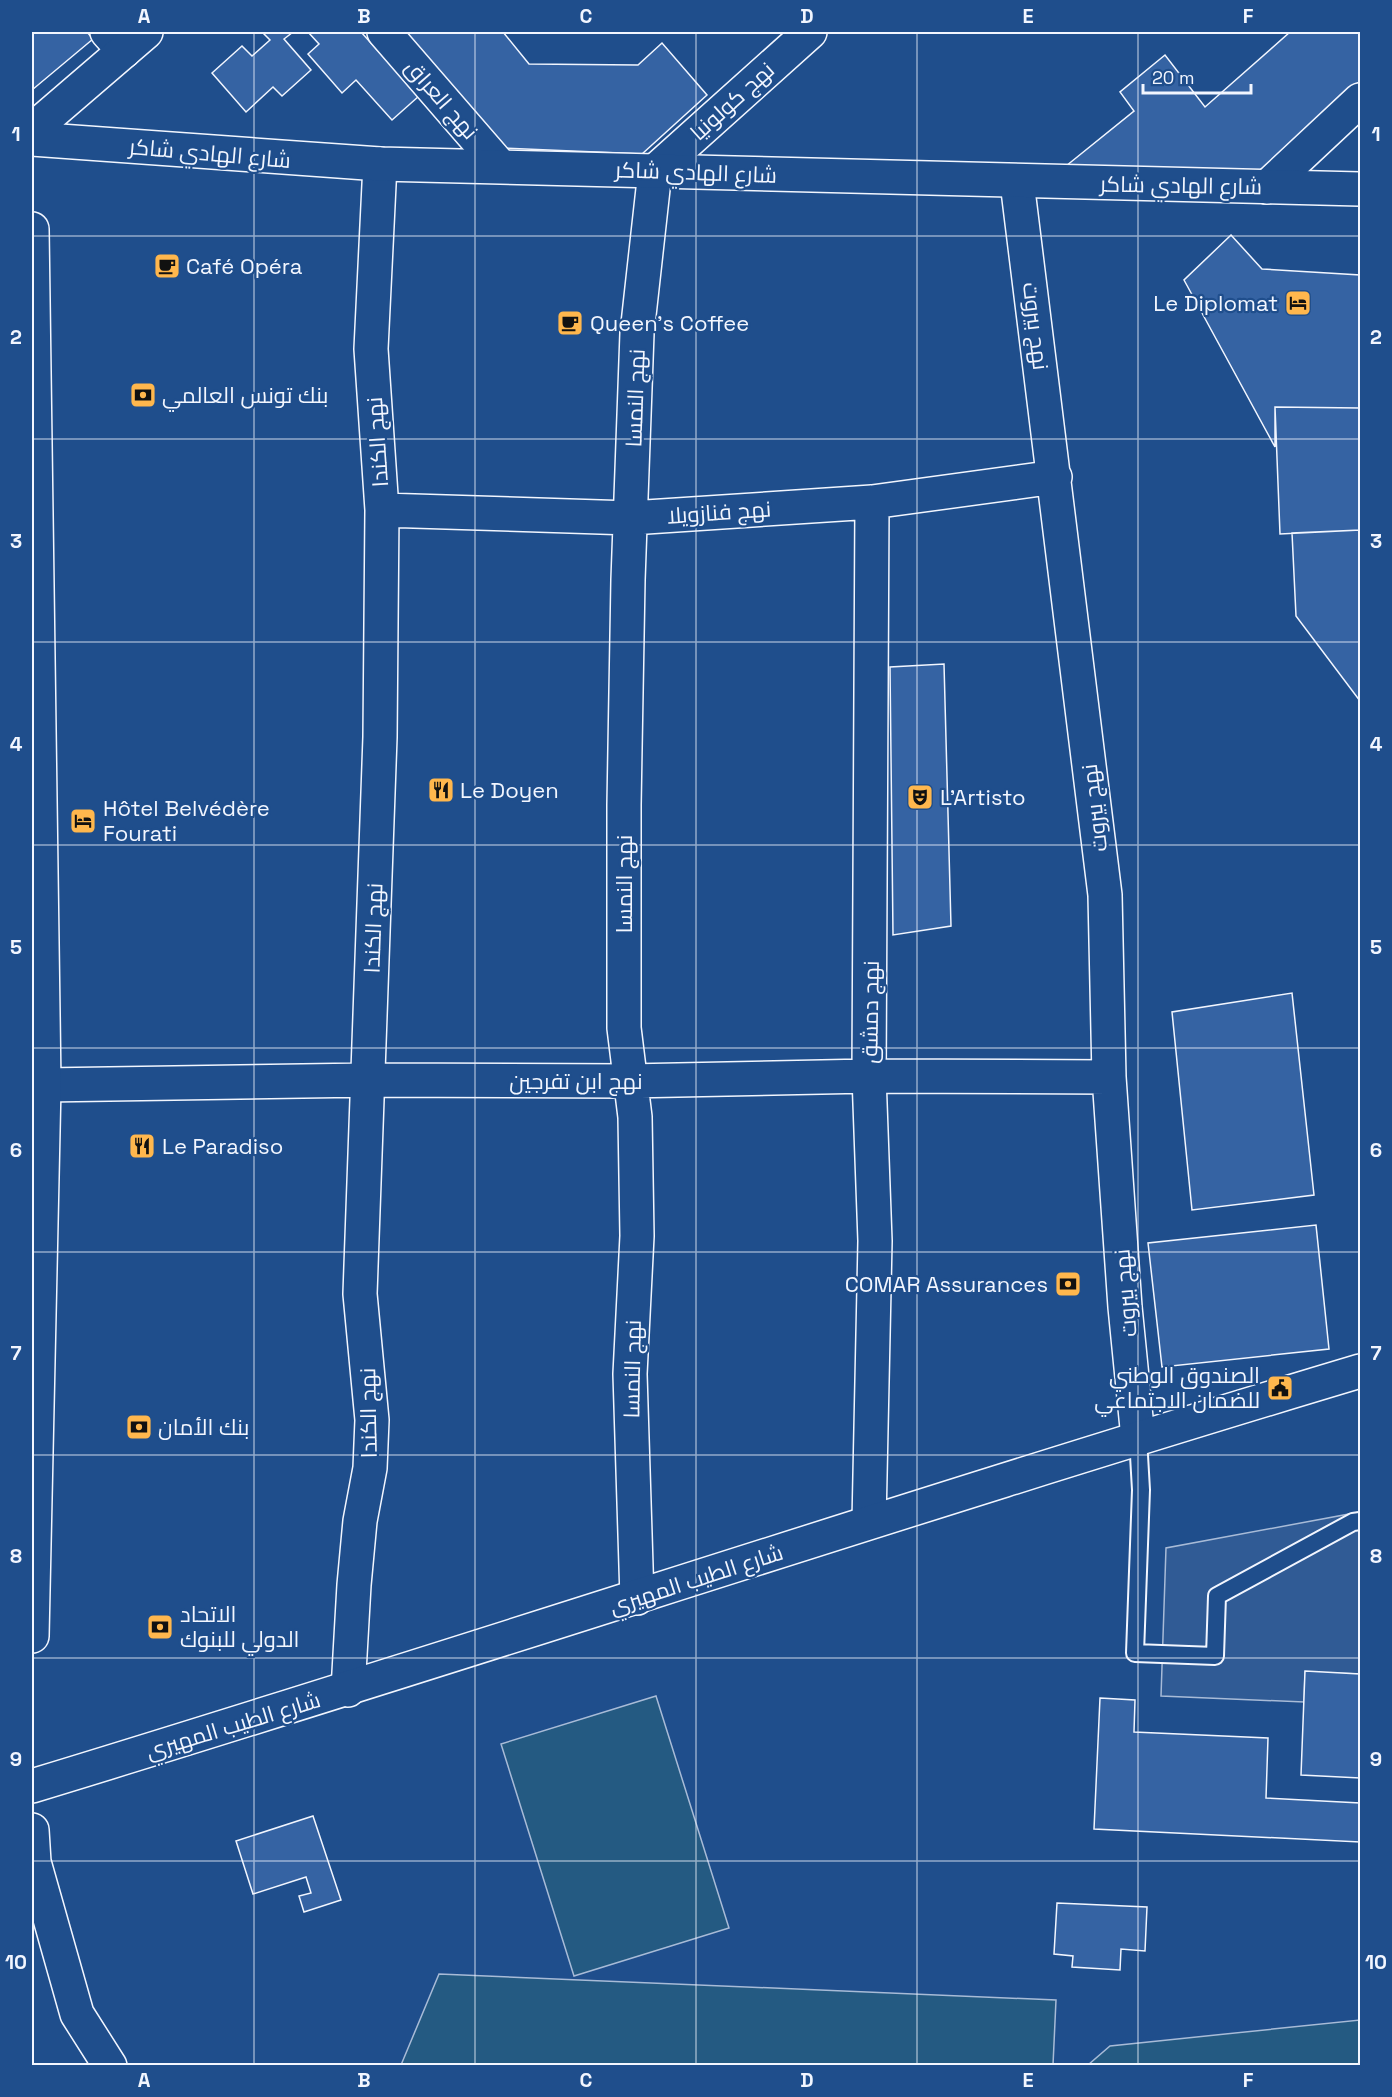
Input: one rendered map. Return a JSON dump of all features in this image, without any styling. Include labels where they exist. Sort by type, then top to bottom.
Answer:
[{"type":"street","name":"نهج العراق","points":[[384,32],[500,166]]},
{"type":"street","name":"نهج كولونيا","points":[[655,171],[810,32]]},
{"type":"street","points":[[32,130],[126,38]]},
{"type":"street","points":[[1267,187],[1360,100]]},
{"type":"street","name":"شارع الهادي شاكر","points":[[32,139],[380,164],[1360,189]]},
{"type":"street","name":"نهج الكندا","points":[[348,1690],[355,1574],[360,1521],[370,1468],[372,1420],[360,1294],[380,737],[382,510],[371,349],[380,164]]},
{"type":"street","name":"نهج النمسا","points":[[637,1598],[630,1374],[637,1224],[635,1117],[624,1028],[628,580],[637,333],[655,171]]},
{"type":"street","name":"نهج بيروت","points":[[1017,182],[1105,895],[1109,1077],[1125,1307],[1138,1438]]},
{"type":"street","points":[[32,239],[44,1085],[32,1636]]},
{"type":"street","name":"نهج فنازويلا","points":[[382,510],[631,518],[872,502],[1055,477]]},
{"type":"street","name":"نهج دمشق","points":[[869,1522],[875,1240],[869,1076],[872,502]]},
{"type":"street","name":"نهج ابن تفرجين","points":[[44,1085],[367,1080],[629,1081],[869,1076],[1109,1077]]},
{"type":"street","name":"شارع الطيب المهيري","points":[[32,1786],[348,1690],[869,1522],[1360,1371]]},
{"type":"street","points":[[32,1830],[33,1867],[77,2014],[110,2066]]},
{"type":"lane","points":[[1138,1438],[1141,1490],[1135,1653],[1215,1656],[1217,1596],[1353,1522],[1360,1521]]},
{"type":"shaded area","points":[[1360,1512],[1360,1674],[1305,1672],[1304,1702],[1161,1696],[1166,1548]]},
{"type":"shaded area","points":[[656,1696],[729,1928],[574,1976],[501,1744]]},
{"type":"shaded area","points":[[439,1974],[1056,2000],[1053,2065],[401,2065]]},
{"type":"shaded area","points":[[1360,2020],[1360,2065],[1088,2065],[1110,2046]]},
{"type":"building","points":[[32,32],[87,32],[93,39],[32,90]]},
{"type":"building","points":[[262,32],[293,32],[284,39],[311,70],[282,96],[273,87],[246,112],[212,73],[242,46],[252,56],[270,40]]},
{"type":"building","points":[[308,32],[361,32],[419,96],[392,120],[356,80],[342,93],[308,54],[319,44]]},
{"type":"building","points":[[406,32],[503,32],[529,64],[638,65],[662,43],[707,95],[642,154],[504,148]]},
{"type":"building","points":[[1290,32],[1358,32],[1360,34],[1360,81],[1260,173],[1066,166],[1134,111],[1120,92],[1165,55],[1205,107]]},
{"type":"building","points":[[1231,235],[1262,269],[1360,275],[1360,408],[1275,407],[1275,447],[1184,280]]},
{"type":"building","points":[[1275,407],[1360,408],[1360,530],[1280,534]]},
{"type":"building","points":[[1360,530],[1360,701],[1296,616],[1292,533]]},
{"type":"building","name":"L'Artisto","points":[[944,664],[951,926],[893,935],[890,667]]},
{"type":"building","points":[[1292,993],[1314,1195],[1192,1210],[1172,1012]]},
{"type":"building","points":[[1316,1225],[1329,1349],[1162,1367],[1148,1243]]},
{"type":"building","points":[[1305,1671],[1360,1674],[1360,1778],[1301,1775]]},
{"type":"building","points":[[1100,1698],[1135,1700],[1134,1732],[1268,1738],[1266,1798],[1360,1803],[1360,1842],[1094,1829]]},
{"type":"building","points":[[313,1816],[341,1900],[304,1912],[299,1896],[311,1893],[306,1877],[253,1894],[236,1841]]},
{"type":"building","points":[[1057,1903],[1147,1907],[1145,1951],[1121,1949],[1120,1970],[1072,1967],[1073,1956],[1054,1954]]},
{"type":"place","name":"Café Opéra","points":[[167,266]]},
{"type":"place","name":"Le Diplomat","points":[[1298,303]]},
{"type":"place","name":"Queen's Coffee","points":[[570,323]]},
{"type":"place","name":"بنك تونس العالمي","points":[[143,395]]},
{"type":"place","name":"Le Doyen","points":[[441,790]]},
{"type":"place","name":"L'Artisto","points":[[920,797]]},
{"type":"place","name":"Hôtel Belvédère Fourati","points":[[83,821]]},
{"type":"place","name":"Le Paradiso","points":[[142,1146]]},
{"type":"place","name":"COMAR Assurances","points":[[1068,1284]]},
{"type":"place","name":"الصندوق الوطني للضمان الاجتماعي","points":[[1280,1388]]},
{"type":"place","name":"بنك الأمان","points":[[139,1427]]},
{"type":"place","name":"الاتحاد الدولي للبنوك","points":[[160,1627]]}]
